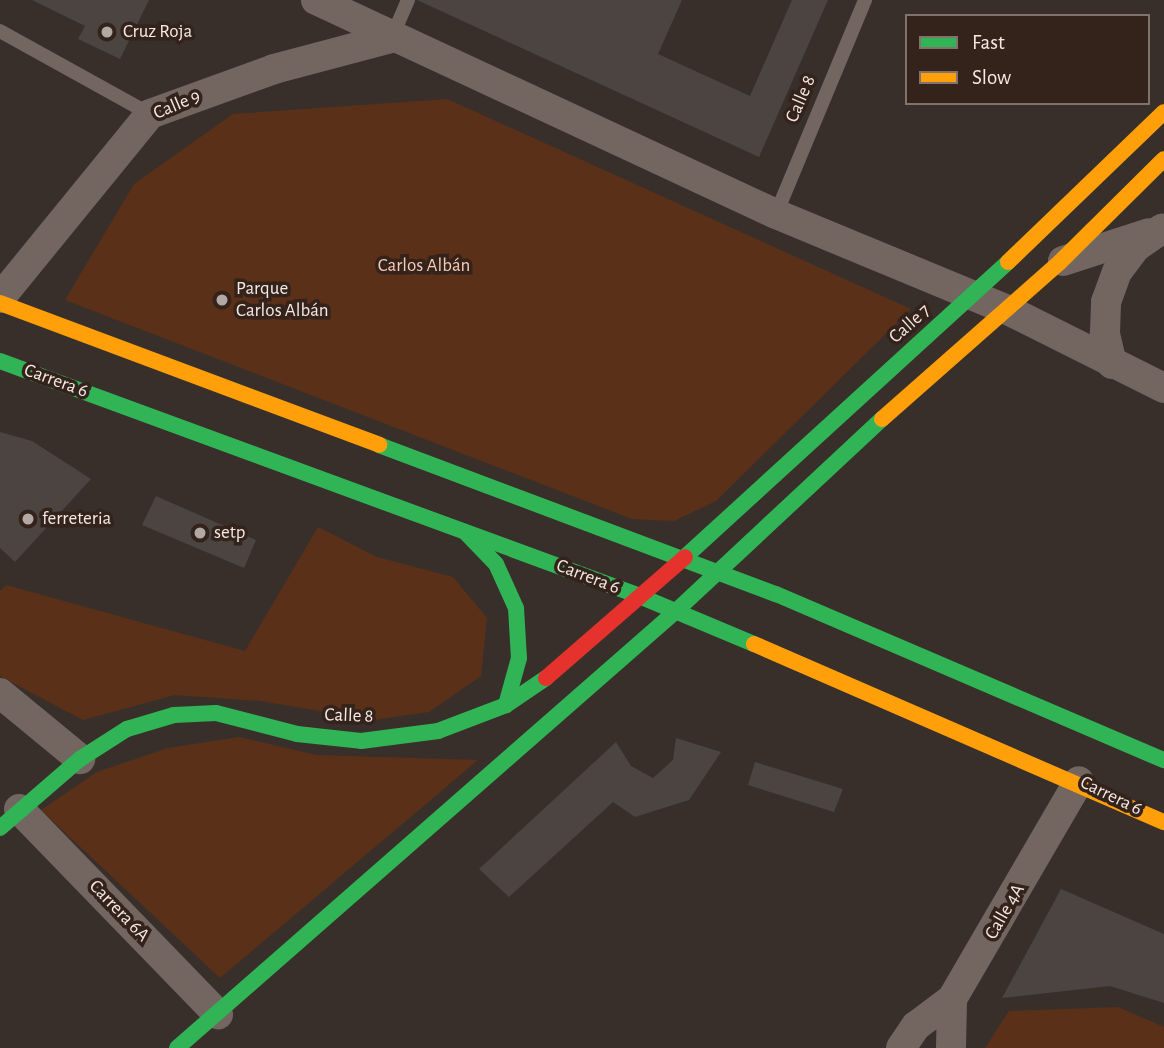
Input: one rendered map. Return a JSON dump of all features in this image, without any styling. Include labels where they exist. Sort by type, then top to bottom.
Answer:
[{"type":"main road","name":"Calle 7","points":[[677,560],[972,297],[1164,112]]},
{"type":"main road","points":[[177,1048],[676,611],[845,451],[1060,262],[1164,159]]},
{"type":"main road","points":[[0,300],[677,560],[776,594],[1164,760]]},
{"type":"main road","name":"Carrera 6","points":[[0,361],[462,528],[676,611],[1080,781],[1164,822]]},
{"type":"main road","points":[[462,528],[496,564],[516,608],[519,657],[506,705]]},
{"type":"main road","name":"Calle 8","points":[[9,818],[80,759],[127,729],[174,715],[216,713],[297,734],[361,741],[438,731],[506,705],[563,667],[677,560]]},
{"type":"street","points":[[316,0],[391,38],[776,214],[1007,310],[1112,364],[1164,387]]},
{"type":"street","name":"Calle 9","points":[[0,300],[150,114],[274,69],[391,38]]},
{"type":"street","points":[[1060,262],[1163,228]]},
{"type":"street","points":[[1112,364],[1105,333],[1107,302],[1117,272],[1136,247],[1163,228]]},
{"type":"street","points":[[0,693],[80,759]]},
{"type":"street","name":"Calle 4A","points":[[951,1048],[952,999],[1080,781]]},
{"type":"street","name":"Carrera 6A","points":[[9,818],[218,1014]]},
{"type":"street","points":[[901,1048],[916,1026],[952,999]]},
{"type":"lane","points":[[391,38],[408,0]]},
{"type":"lane","name":"Calle 8","points":[[776,214],[865,0]]},
{"type":"lane","points":[[0,30],[150,114]]},
{"type":"green space","name":"Carlos Albán","points":[[447,99],[911,309],[716,501],[674,521],[632,519],[65,300],[134,184],[233,114]]},
{"type":"green space","points":[[318,527],[377,557],[453,577],[487,618],[481,676],[429,712],[373,720],[260,701],[175,695],[83,720],[0,676],[0,591],[6,585],[245,651]]},
{"type":"green space","points":[[239,737],[316,755],[478,760],[220,978],[41,810],[97,772],[168,748]]},
{"type":"green space","points":[[1118,1007],[1164,1027],[1164,1048],[985,1048],[1009,1011]]},
{"type":"building","name":"Cruz Roja","points":[[32,0],[149,0],[120,59],[78,39],[85,26]]},
{"type":"building","points":[[417,0],[682,0],[658,54],[750,96],[792,0],[828,0],[759,157]]},
{"type":"building","name":"ferreteria","points":[[0,432],[32,441],[91,479],[15,562],[0,548]]},
{"type":"building","name":"setp","points":[[156,496],[256,540],[244,568],[142,525]]},
{"type":"building","points":[[676,738],[721,752],[689,800],[635,817],[613,802],[509,897],[479,869],[616,742],[631,766],[653,778],[673,760]]},
{"type":"building","points":[[755,762],[843,789],[834,812],[748,785]]},
{"type":"building","points":[[1061,889],[1164,934],[1164,1003],[1110,986],[1002,998]]},
{"type":"traffic: fast","points":[[685,557],[1008,262]]},
{"type":"traffic: fast","points":[[0,361],[637,595],[754,644]]},
{"type":"traffic: fast","points":[[177,1048],[676,611],[882,419]]},
{"type":"traffic: fast","points":[[379,445],[776,594],[1164,760]]},
{"type":"traffic: fast","points":[[466,533],[496,564],[516,608],[519,658],[506,705]]},
{"type":"traffic: fast","points":[[0,828],[80,759],[127,729],[174,715],[216,713],[297,734],[361,741],[438,731],[506,705],[546,678]]},
{"type":"traffic: slow","points":[[1008,262],[1164,112]]},
{"type":"traffic: slow","points":[[882,419],[1060,262],[1164,159]]},
{"type":"traffic: slow","points":[[0,303],[379,445]]},
{"type":"traffic: slow","points":[[754,644],[1164,822]]},
{"type":"traffic: jam","points":[[546,678],[685,557]]},
{"type":"place","name":"Cruz Roja","points":[[107,32]]},
{"type":"place","name":"Parque Carlos Albán","points":[[222,300]]},
{"type":"place","name":"ferreteria","points":[[28,519]]},
{"type":"place","name":"setp","points":[[200,533]]}]
